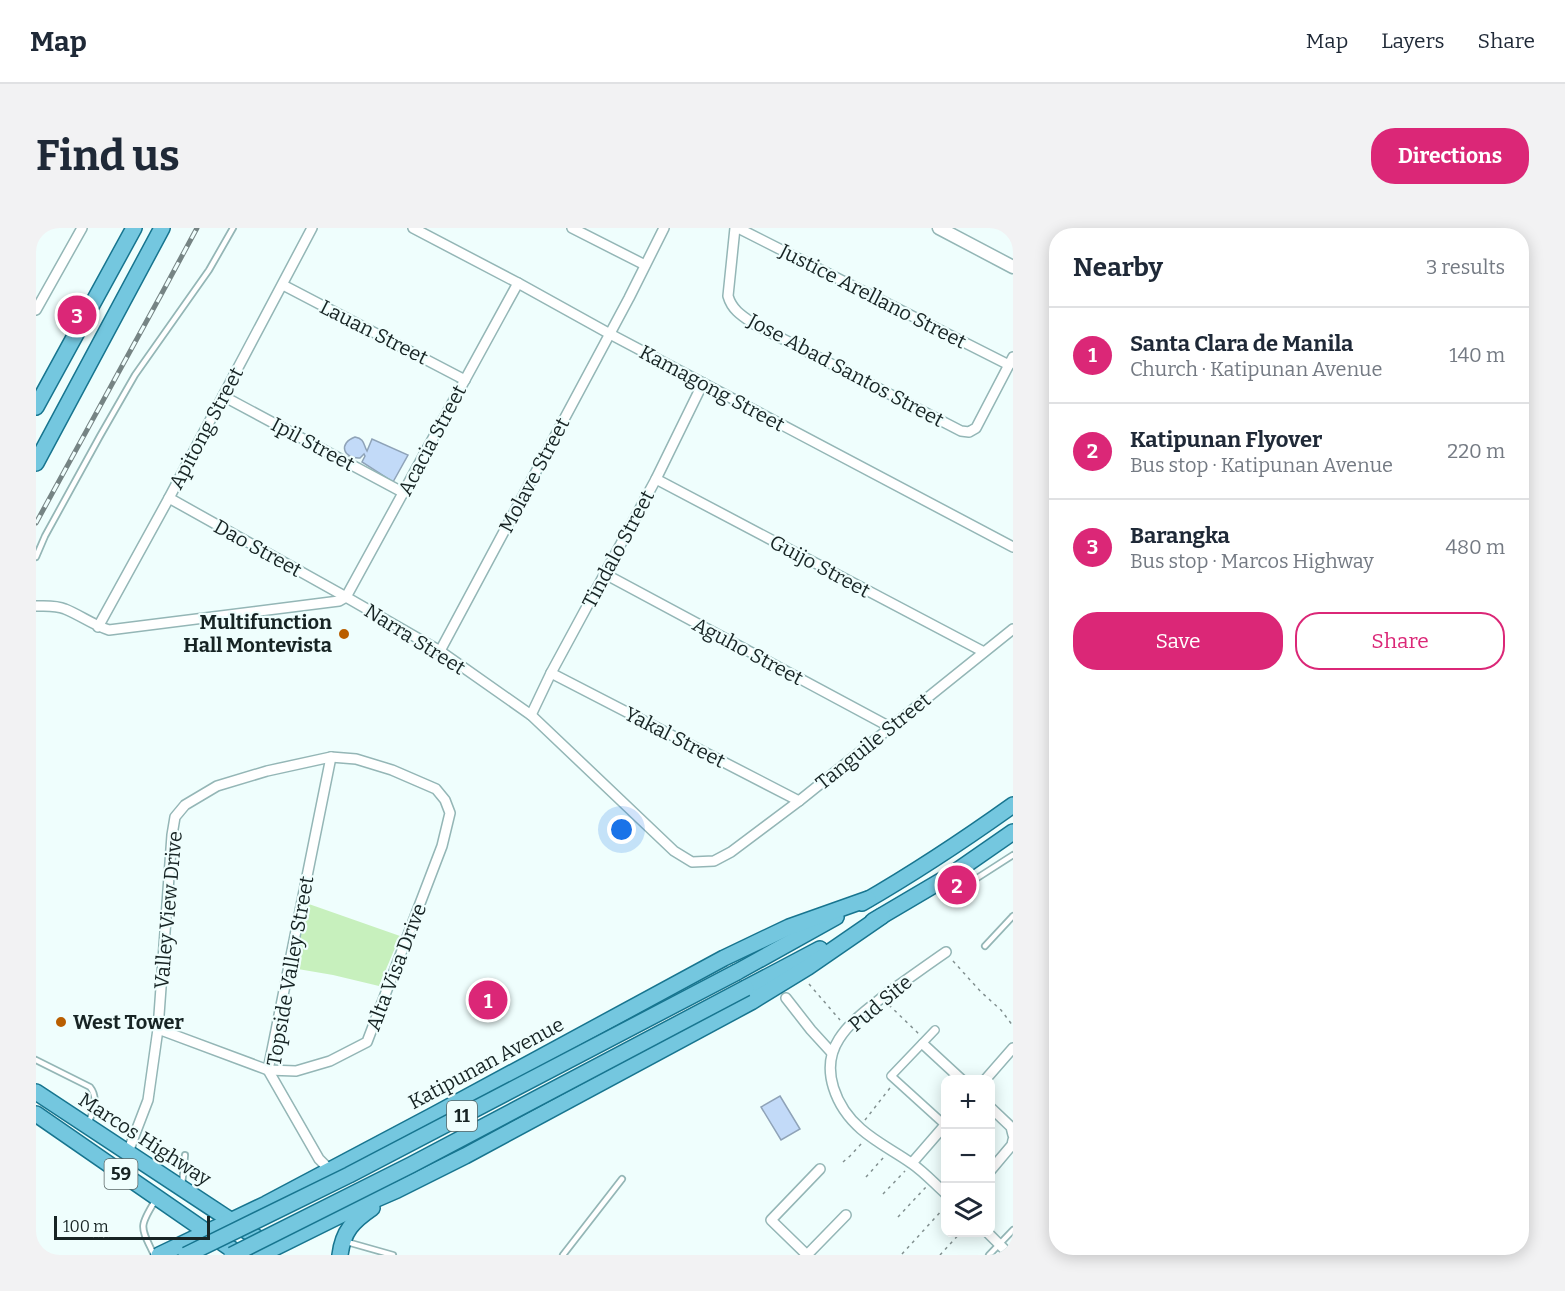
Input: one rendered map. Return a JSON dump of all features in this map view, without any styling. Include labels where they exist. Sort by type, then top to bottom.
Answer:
[{"type":"main road","points":[[36,407],[134,228]]},
{"type":"main road","points":[[36,463],[162,228]]},
{"type":"main road","name":"Katipunan Avenue","points":[[186,1255],[381,1159],[737,972],[921,868],[1013,805]]},
{"type":"main road","name":"11","points":[[272,1253],[351,1210],[465,1156],[751,1002],[808,967],[882,916],[979,857],[1013,832]]},
{"type":"main road","name":"Katipunan Avenue","points":[[159,1255],[266,1204],[724,958],[789,927],[868,899]]},
{"type":"main road","name":"11","points":[[232,1255],[401,1171],[882,916]]},
{"type":"main road","name":"Marcos Highway","points":[[36,1092],[232,1220]]},
{"type":"main road","name":"Marcos Highway","points":[[36,1114],[207,1232]]},
{"type":"main road","points":[[434,1115],[437,1131],[445,1144],[451,1150],[465,1156]]},
{"type":"main road","points":[[406,1130],[426,1133],[433,1140],[437,1149],[436,1171]]},
{"type":"main road","points":[[330,1170],[351,1210]]},
{"type":"main road","points":[[341,1248],[350,1226],[397,1190]]},
{"type":"main road","points":[[208,1205],[234,1208],[266,1204]]},
{"type":"main road","name":"59","points":[[232,1220],[272,1253]]},
{"type":"main road","name":"59","points":[[207,1232],[240,1255]]},
{"type":"street","points":[[36,310],[82,228]]},
{"type":"street","name":"Apitong Street","points":[[98,627],[312,228]]},
{"type":"street","name":"Kamagong Street","points":[[413,228],[1013,547]]},
{"type":"street","points":[[572,228],[645,265]]},
{"type":"street","name":"Molave Street","points":[[440,651],[610,334],[664,228]]},
{"type":"street","name":"Justice Arellano Street","points":[[736,228],[1011,361]]},
{"type":"street","name":"Jose Abad Santos Street","points":[[736,228],[729,296],[731,305],[737,312],[764,330],[961,431],[969,432],[976,428],[1011,361]]},
{"type":"street","points":[[939,228],[1013,267]]},
{"type":"street","name":"Acacia Street","points":[[346,597],[518,283]]},
{"type":"street","name":"Lauan Street","points":[[283,285],[465,380]]},
{"type":"street","name":"Tindalo Street","points":[[531,715],[551,673],[656,479],[703,383]]},
{"type":"street","name":"Ipil Street","points":[[223,396],[404,493]]},
{"type":"street","name":"Guijo Street","points":[[656,479],[984,652]]},
{"type":"street","name":"Dao Street","points":[[169,498],[346,597]]},
{"type":"street","name":"Aguho Street","points":[[605,574],[890,727]]},
{"type":"street","name":"Narra Street","points":[[36,606],[50,605],[64,608],[98,627],[109,630],[339,601],[346,597],[440,651],[531,715],[674,851],[692,862],[714,861],[731,852]]},
{"type":"street","name":"Tanguile Street","points":[[731,852],[799,801],[1013,629]]},
{"type":"street","name":"Yakal Street","points":[[551,673],[799,801]]},
{"type":"street","name":"Valley View Drive","points":[[128,1152],[148,1100],[158,1029],[175,817],[185,805],[217,786],[267,771],[331,757]]},
{"type":"street","name":"Alta Visa Drive","points":[[158,1029],[268,1070],[296,1071],[330,1061],[367,1042],[442,846],[450,813],[445,800],[436,789],[383,767],[356,759],[331,757]]},
{"type":"street","name":"Topside Valley Street","points":[[330,1170],[319,1159],[268,1070],[331,757]]},
{"type":"street","name":"Pud Site","points":[[832,1053],[838,1039],[867,1009],[946,952]]},
{"type":"street","points":[[786,998],[832,1053],[830,1075],[842,1108],[859,1128],[912,1163],[941,1190]]},
{"type":"street","points":[[935,1030],[891,1076],[941,1121]]},
{"type":"street","points":[[923,1044],[957,1075]]},
{"type":"street","points":[[989,1075],[1013,1048]]},
{"type":"street","points":[[995,1112],[1011,1126],[1013,1135]]},
{"type":"street","points":[[912,1163],[942,1129]]},
{"type":"street","points":[[995,1165],[1012,1145],[1013,1140]]},
{"type":"street","points":[[820,1169],[771,1220],[807,1255],[846,1215]]},
{"type":"street","points":[[991,1237],[1010,1255]]},
{"type":"lane","points":[[36,557],[45,536],[135,375],[209,270],[233,228]]},
{"type":"lane","points":[[946,898],[1013,855]]},
{"type":"lane","points":[[985,946],[1013,915]]},
{"type":"lane","points":[[36,1060],[94,1091],[94,1111],[87,1126]]},
{"type":"lane","points":[[181,1187],[185,1155]]},
{"type":"lane","points":[[563,1255],[622,1179]]},
{"type":"lane","points":[[154,1255],[142,1225],[157,1199]]},
{"type":"lane","points":[[989,1255],[1013,1230]]},
{"type":"lane","points":[[341,1248],[393,1255]]},
{"type":"path","points":[[946,952],[1013,1026]]},
{"type":"path","points":[[810,984],[848,1028]]},
{"type":"path","points":[[882,998],[922,1038],[923,1044]]},
{"type":"path","points":[[859,1128],[895,1081]]},
{"type":"path","points":[[843,1162],[869,1136]]},
{"type":"path","points":[[866,1177],[890,1150]]},
{"type":"path","points":[[883,1194],[912,1163]]},
{"type":"path","points":[[898,1217],[931,1180]]},
{"type":"path","points":[[902,1254],[941,1211]]},
{"type":"path","points":[[940,1255],[957,1237]]},
{"type":"green space","points":[[306,903],[400,936],[379,986],[292,968]]},
{"type":"water","points":[[355,437],[362,440],[367,451],[372,439],[408,455],[393,482],[362,462],[364,454],[360,458],[354,458],[346,453],[346,443]]},
{"type":"water","points":[[780,1096],[800,1129],[781,1140],[761,1107]]},
{"type":"railway","points":[[36,523],[197,228]]},
{"type":"place","name":"Barangka","points":[[77,315]]},
{"type":"place","name":"Multifunction Hall Montevista","points":[[344,634]]},
{"type":"place","name":"Katipunan Flyover","points":[[957,885]]},
{"type":"place","name":"Santa Clara de Manila","points":[[488,1000]]},
{"type":"place","name":"West Tower","points":[[61,1022]]}]
